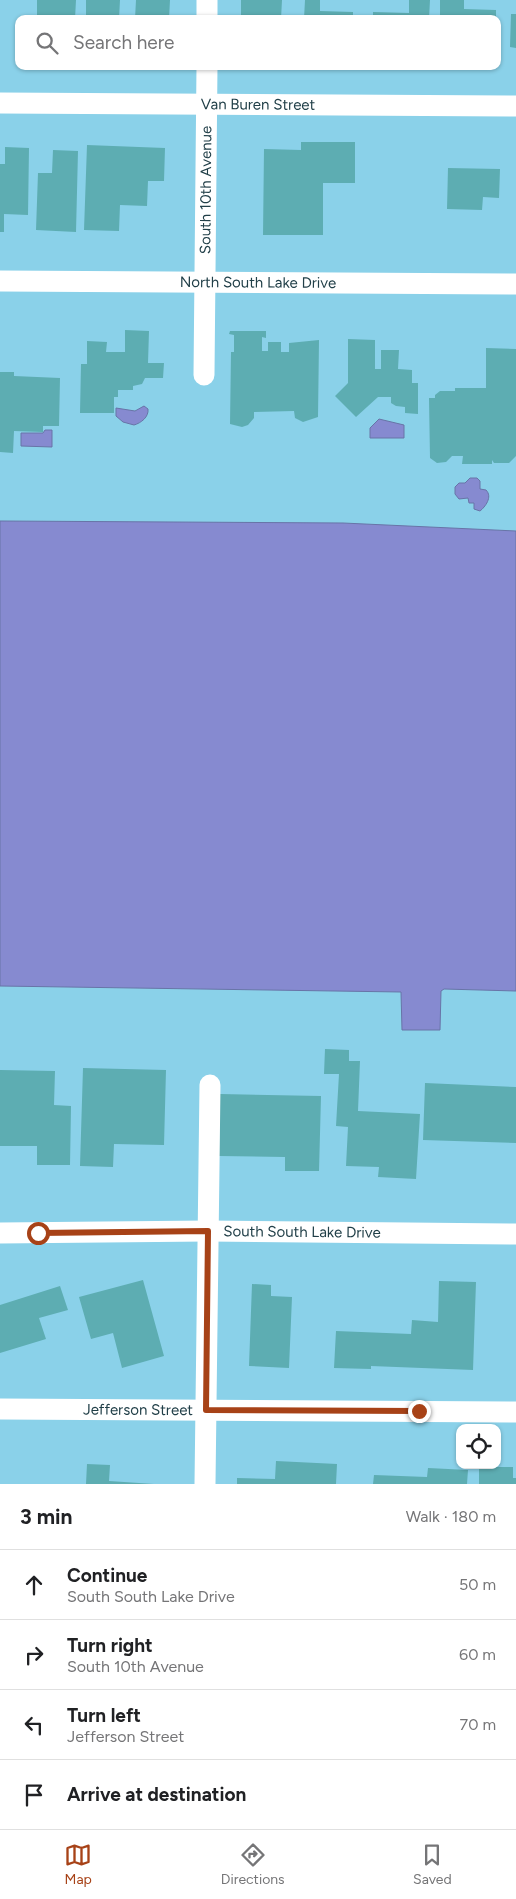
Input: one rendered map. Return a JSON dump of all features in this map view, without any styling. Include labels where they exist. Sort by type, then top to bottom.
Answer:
[{"type":"street","points":[[207,0],[207,15]]},
{"type":"street","name":"South 10th Avenue","points":[[204,375],[207,70]]},
{"type":"street","name":"Van Buren Street","points":[[0,103],[516,106]]},
{"type":"street","name":"North South Lake Drive","points":[[0,281],[516,284]]},
{"type":"street","points":[[205,1484],[210,1085]]},
{"type":"street","name":"South South Lake Drive","points":[[0,1233],[208,1231],[516,1234]]},
{"type":"street","name":"Jefferson Street","points":[[0,1408],[516,1412]]},
{"type":"water","points":[[144,406],[148,409],[147,415],[137,424],[123,422],[116,416],[116,408],[135,411]]},
{"type":"water","points":[[379,419],[404,425],[404,438],[370,438],[370,428]]},
{"type":"water","points":[[45,430],[52,430],[52,447],[21,446],[21,433],[43,433]]},
{"type":"water","points":[[470,478],[477,478],[480,481],[480,489],[486,490],[489,496],[488,502],[480,511],[474,509],[474,503],[469,503],[468,498],[459,499],[455,494],[455,487],[459,483],[465,483]]},
{"type":"water","points":[[0,521],[343,523],[516,531],[516,991],[444,989],[441,991],[440,1030],[402,1030],[401,992],[0,986]]},
{"type":"building","points":[[37,0],[76,0],[75,15],[37,15]]},
{"type":"building","points":[[86,0],[120,0],[119,15],[86,15]]},
{"type":"building","points":[[136,0],[170,0],[169,15],[135,15]]},
{"type":"building","points":[[241,0],[282,0],[281,15],[241,15]]},
{"type":"building","points":[[305,0],[320,0],[320,11],[353,12],[353,15],[304,15]]},
{"type":"building","points":[[409,0],[430,0],[429,15],[373,15],[373,12],[409,13]]},
{"type":"building","points":[[440,0],[464,0],[464,9],[496,10],[496,15],[440,15]]},
{"type":"building","points":[[511,14],[516,14],[516,48],[510,47]]},
{"type":"building","points":[[301,142],[355,142],[355,183],[323,183],[323,235],[263,235],[264,149],[301,150]]},
{"type":"building","points":[[87,145],[165,148],[164,181],[148,181],[147,206],[120,205],[119,231],[84,230]]},
{"type":"building","points":[[5,147],[29,148],[28,215],[4,214],[4,232],[0,232],[0,164],[5,164]]},
{"type":"building","points":[[53,150],[78,151],[76,232],[36,230],[38,173],[52,173]]},
{"type":"building","points":[[448,168],[500,169],[499,198],[483,197],[482,210],[447,209]]},
{"type":"building","points":[[125,330],[149,331],[148,363],[164,363],[163,378],[145,378],[142,384],[133,386],[133,390],[118,390],[118,397],[114,397],[114,413],[80,413],[81,364],[87,364],[87,341],[107,342],[106,352],[125,352]]},
{"type":"building","points":[[230,331],[266,331],[266,338],[262,337],[262,351],[268,351],[268,342],[281,342],[281,352],[289,352],[289,343],[319,340],[318,417],[303,422],[295,418],[294,411],[254,412],[254,418],[248,425],[242,427],[230,424],[231,352],[234,352],[234,335],[229,334]]},
{"type":"building","points":[[348,339],[375,340],[375,369],[381,369],[381,350],[399,350],[398,369],[412,370],[412,383],[418,383],[418,414],[405,413],[405,407],[396,406],[391,403],[391,397],[378,397],[356,417],[335,396],[348,383]]},
{"type":"building","points":[[486,348],[516,349],[516,456],[509,463],[494,463],[492,460],[492,464],[462,464],[463,456],[452,456],[446,462],[437,463],[430,458],[429,398],[435,398],[435,395],[440,391],[455,391],[455,388],[486,388]]},
{"type":"building","points":[[0,372],[14,372],[14,376],[60,378],[59,426],[43,426],[43,432],[14,431],[13,453],[0,452]]},
{"type":"building","points":[[325,1049],[349,1050],[349,1061],[360,1061],[358,1111],[420,1114],[416,1179],[378,1177],[379,1167],[346,1166],[348,1127],[336,1126],[339,1074],[324,1074]]},
{"type":"building","points":[[83,1068],[166,1070],[164,1145],[114,1144],[113,1167],[80,1166]]},
{"type":"building","points":[[0,1070],[55,1071],[54,1105],[71,1106],[70,1165],[37,1165],[37,1146],[0,1146]]},
{"type":"building","points":[[425,1083],[516,1087],[516,1143],[423,1140]]},
{"type":"building","points":[[220,1094],[321,1096],[319,1171],[285,1171],[285,1157],[219,1156]]},
{"type":"building","points":[[143,1280],[164,1356],[122,1368],[113,1333],[91,1339],[79,1297]]},
{"type":"building","points":[[439,1281],[476,1282],[473,1370],[371,1366],[371,1369],[334,1368],[336,1331],[411,1334],[412,1320],[438,1322]]},
{"type":"building","points":[[252,1284],[271,1285],[271,1296],[292,1297],[289,1368],[249,1366]]},
{"type":"building","points":[[60,1286],[68,1310],[39,1318],[46,1339],[0,1353],[0,1305]]},
{"type":"building","points":[[276,1461],[337,1464],[336,1484],[237,1484],[237,1478],[275,1479]]},
{"type":"building","points":[[87,1464],[110,1465],[109,1481],[154,1484],[86,1484]]},
{"type":"building","points":[[513,1467],[513,1478],[516,1478],[516,1484],[479,1484],[479,1469]]},
{"type":"building","points":[[428,1468],[468,1470],[467,1484],[373,1484],[374,1475],[427,1477]]},
{"type":"route","points":[[38,1233],[208,1231],[206,1410],[419,1411]]}]
